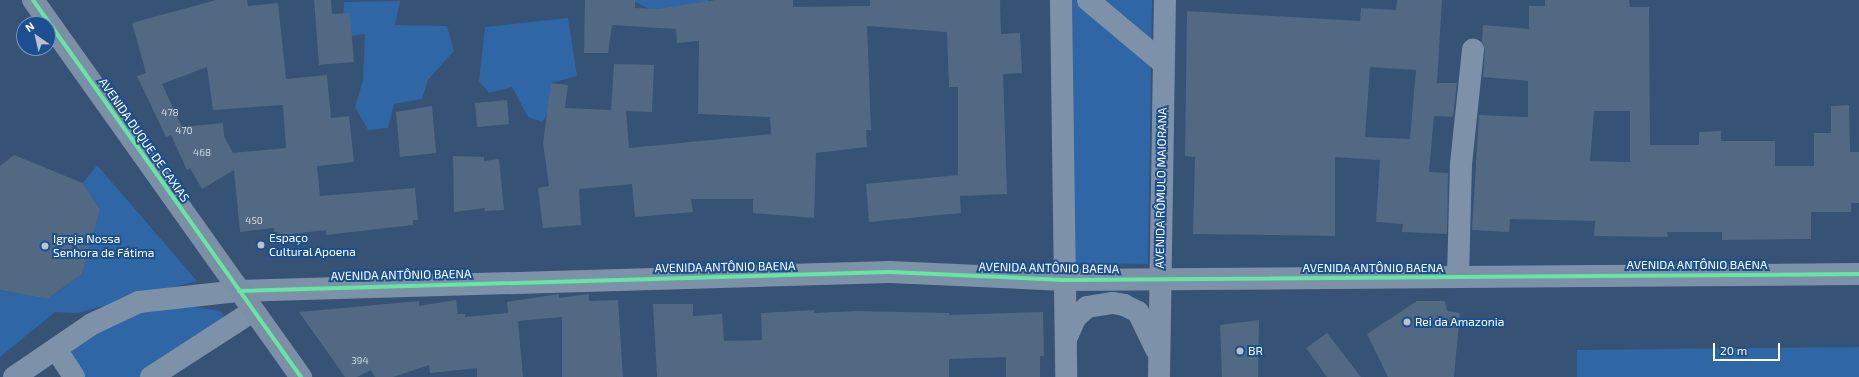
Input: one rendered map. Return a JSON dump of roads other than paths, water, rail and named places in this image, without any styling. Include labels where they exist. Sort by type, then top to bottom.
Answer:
[{"type":"main road","name":"AVENIDA DUQUE DE CAXIAS","points":[[33,0],[301,377]]},
{"type":"street","points":[[1066,377],[1062,4],[1083,0]]},
{"type":"street","points":[[1088,0],[1163,63]]},
{"type":"street","name":"AVENIDA RÔMULO MAIORANA","points":[[1159,367],[1159,280],[1165,0]]},
{"type":"street","points":[[1458,277],[1461,164],[1473,50]]},
{"type":"street","name":"AVENIDA ANTÔNIO BAENA","points":[[14,377],[105,317],[140,302],[239,291],[890,272],[1064,280],[1859,274]]},
{"type":"street","points":[[1065,342],[1076,317],[1087,307],[1102,304],[1124,304],[1138,312],[1152,335],[1159,367]]},
{"type":"street","points":[[151,377],[253,311]]},
{"type":"street","points":[[56,349],[74,377]]},
{"type":"place","name":"Espaço Cultural Apoena","points":[[261,245]]},
{"type":"place","name":"Igreja Nossa Senhora de Fátima","points":[[45,246]]},
{"type":"place","name":"Rei da Amazonia","points":[[1407,322]]},
{"type":"place","name":"BR","points":[[1240,351]]}]
